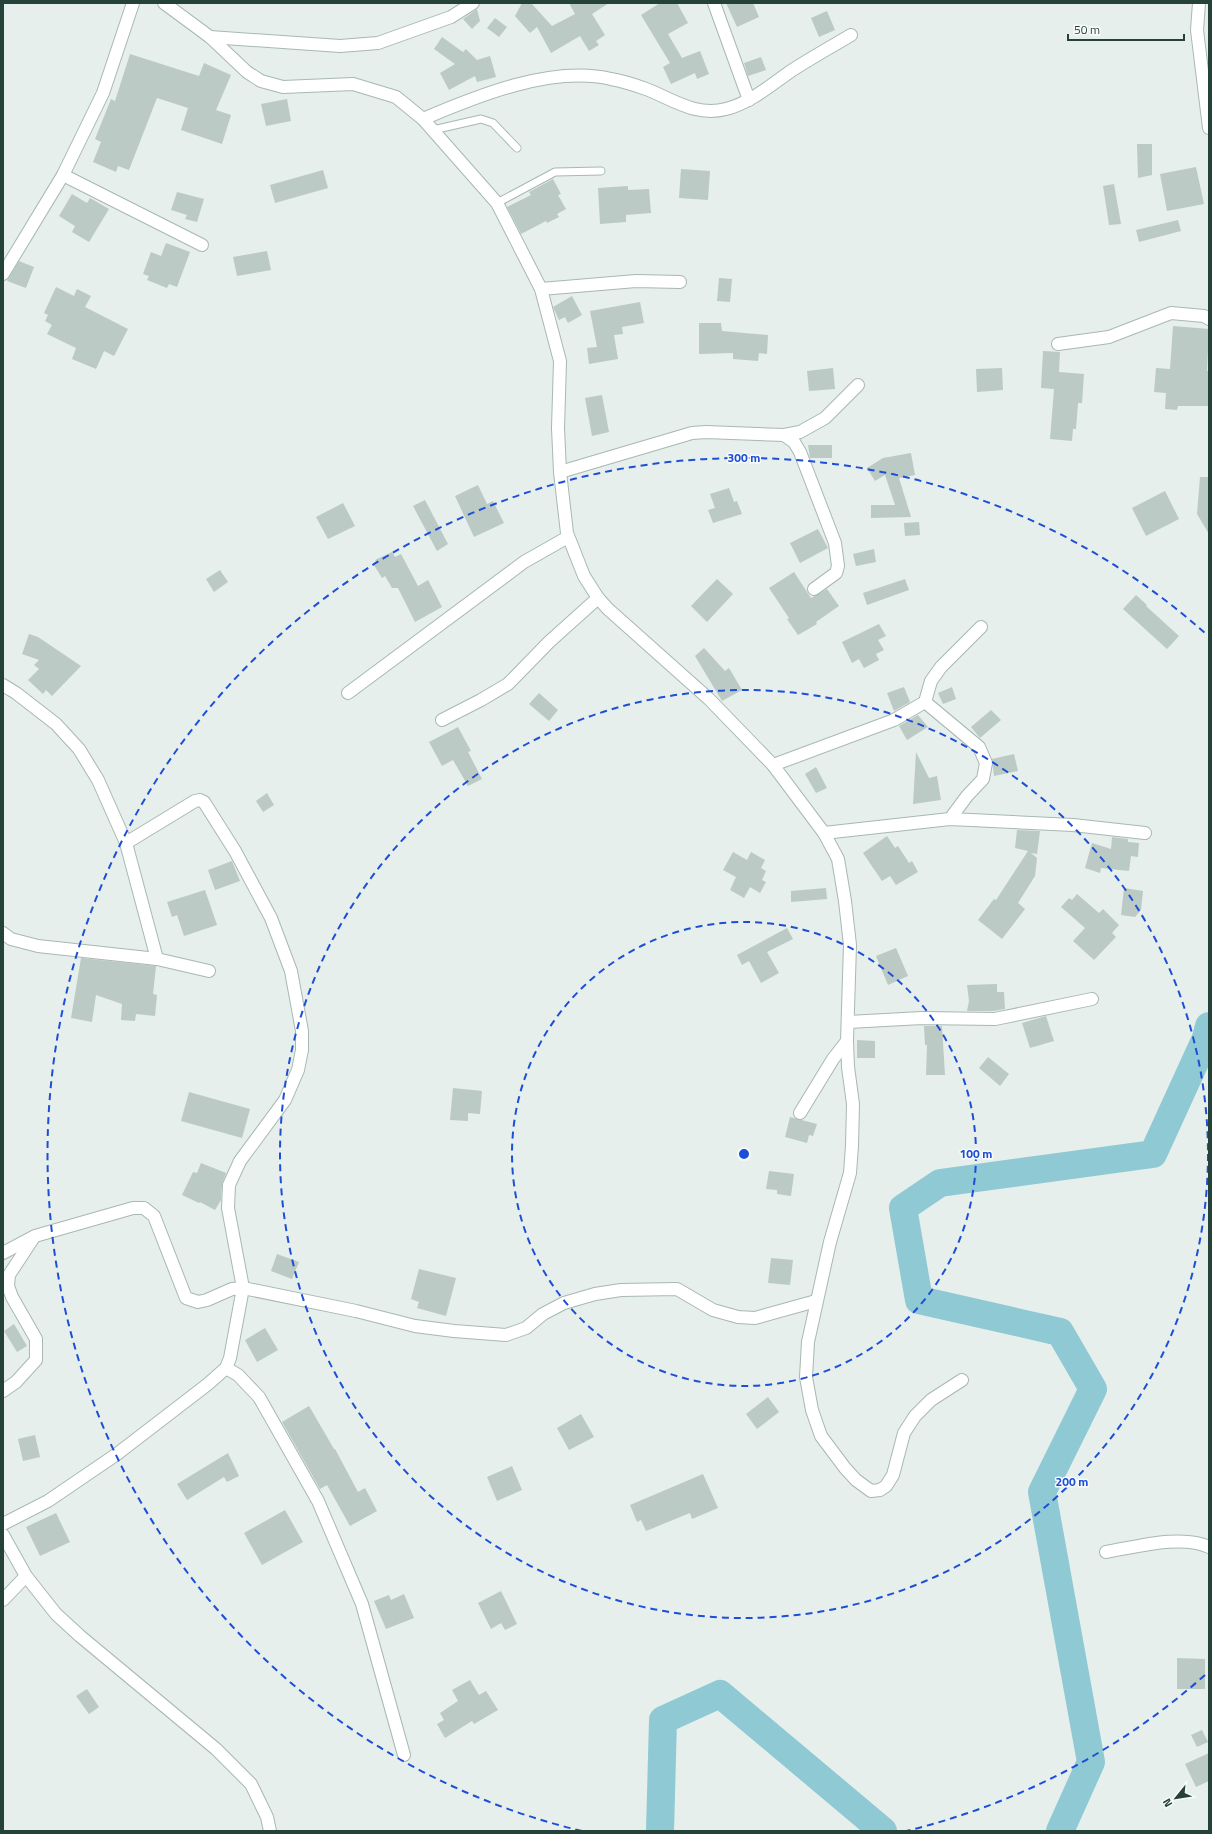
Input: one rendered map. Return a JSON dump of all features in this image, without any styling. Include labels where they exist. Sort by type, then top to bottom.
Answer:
[{"type":"street","points":[[3,274],[63,175],[103,93],[133,3]]},
{"type":"street","points":[[164,3],[210,37],[247,72],[261,81],[283,87],[353,84],[396,97],[423,119],[497,203],[540,289],[560,361],[558,428],[560,472],[568,537],[584,576],[598,598],[608,609],[709,699],[773,765],[824,833],[838,859],[846,902],[850,945],[847,1041],[848,1067],[853,1104],[850,1173],[830,1242],[808,1342],[806,1376],[812,1410],[822,1436],[832,1452],[856,1480],[871,1491],[880,1490],[886,1486],[893,1475],[904,1433],[915,1416],[931,1400],[962,1380]]},
{"type":"street","points":[[210,37],[340,46],[378,43],[451,17],[473,3]]},
{"type":"street","points":[[714,3],[749,100]]},
{"type":"street","points":[[1199,3],[1196,30],[1209,128]]},
{"type":"street","points":[[423,119],[470,98],[544,78],[577,75],[610,78],[645,89],[681,106],[704,111],[726,110],[749,100],[793,70],[851,35]]},
{"type":"street","points":[[63,175],[202,245]]},
{"type":"street","points":[[540,289],[636,281],[680,282]]},
{"type":"street","points":[[1058,344],[1109,337],[1171,313],[1204,316],[1209,319]]},
{"type":"street","points":[[560,472],[692,433],[706,432],[784,435],[800,432],[825,418],[858,385]]},
{"type":"street","points":[[784,435],[794,442],[800,452],[835,543],[838,566],[836,573],[814,589]]},
{"type":"street","points":[[348,693],[466,607],[524,562],[568,537]]},
{"type":"street","points":[[442,720],[508,684],[549,642],[598,598]]},
{"type":"street","points":[[773,765],[894,720],[925,702],[931,681],[941,667],[981,627]]},
{"type":"street","points":[[3,685],[16,693],[56,724],[79,749],[98,780],[126,843],[156,959]]},
{"type":"street","points":[[925,702],[979,747],[986,763],[983,779],[967,796],[950,819]]},
{"type":"street","points":[[3,1524],[48,1501],[117,1454],[208,1384],[226,1368],[230,1358],[243,1288],[228,1208],[229,1186],[240,1161],[286,1100],[298,1070],[302,1050],[302,1031],[291,971],[271,918],[234,851],[204,802],[200,800],[195,801],[126,843]]},
{"type":"street","points":[[824,833],[950,819],[1073,825],[1145,833]]},
{"type":"street","points":[[6,939],[38,946],[156,959],[209,971]]},
{"type":"street","points":[[848,1022],[922,1018],[995,1019],[1092,1000]]},
{"type":"street","points":[[800,1113],[833,1059],[847,1041]]},
{"type":"street","points":[[3,1253],[35,1236],[133,1208],[144,1208],[154,1216],[186,1298],[198,1302],[207,1300],[232,1289],[243,1288],[415,1326],[506,1335],[526,1328],[543,1314],[564,1303],[595,1294],[621,1290],[677,1289],[713,1310],[738,1317],[755,1318],[816,1301]]},
{"type":"street","points":[[3,1390],[16,1382],[36,1360],[36,1339],[12,1297],[8,1286],[9,1275],[35,1236]]},
{"type":"street","points":[[226,1368],[238,1375],[259,1397],[318,1501],[362,1604],[404,1756]]},
{"type":"street","points":[[3,1535],[26,1576],[56,1614],[80,1636],[216,1749],[250,1784],[267,1817],[270,1831]]},
{"type":"street","points":[[1106,1552],[1158,1544],[1193,1541],[1209,1547]]},
{"type":"street","points":[[3,1600],[26,1576]]},
{"type":"lane","points":[[433,130],[481,119],[493,123],[517,148]]},
{"type":"lane","points":[[497,203],[555,172],[601,172]]},
{"type":"building","points":[[522,3],[531,3],[552,26],[575,14],[569,3],[609,3],[592,14],[605,35],[596,41],[599,45],[589,51],[580,36],[551,53],[537,27],[530,33],[515,16]]},
{"type":"building","points":[[660,3],[677,3],[688,23],[668,34],[682,58],[700,51],[709,74],[697,79],[695,73],[671,84],[663,67],[670,63],[641,15]]},
{"type":"building","points":[[726,3],[753,3],[759,17],[737,27]]},
{"type":"building","points":[[477,9],[480,21],[472,29],[463,19]]},
{"type":"building","points":[[827,11],[835,30],[819,37],[811,18]]},
{"type":"building","points":[[495,18],[507,27],[499,37],[487,28]]},
{"type":"building","points":[[442,37],[463,52],[466,49],[477,60],[490,56],[496,77],[477,82],[475,76],[449,90],[440,73],[455,64],[434,49]]},
{"type":"building","points":[[130,54],[199,76],[204,63],[231,75],[216,110],[231,115],[222,144],[181,130],[188,108],[157,98],[129,170],[118,166],[116,172],[93,162],[101,142],[95,139],[111,99],[115,101]]},
{"type":"building","points":[[761,57],[766,70],[748,76],[744,63]]},
{"type":"building","points":[[287,99],[291,121],[266,126],[261,104]]},
{"type":"building","points":[[1137,144],[1152,144],[1152,175],[1138,178]]},
{"type":"building","points":[[1196,167],[1204,204],[1167,211],[1160,174]]},
{"type":"building","points":[[681,169],[710,171],[708,200],[679,198]]},
{"type":"building","points":[[323,170],[328,188],[275,203],[270,185]]},
{"type":"building","points":[[553,179],[561,194],[558,195],[566,209],[557,214],[559,217],[547,223],[546,221],[521,234],[507,207],[531,195],[529,192]]},
{"type":"building","points":[[1114,184],[1121,224],[1109,225],[1103,186]]},
{"type":"building","points":[[628,186],[628,190],[649,189],[651,213],[626,215],[626,222],[600,224],[598,188]]},
{"type":"building","points":[[177,192],[204,199],[197,222],[185,219],[187,215],[171,210]]},
{"type":"building","points":[[72,194],[87,203],[90,198],[109,209],[89,242],[72,232],[75,226],[59,216]]},
{"type":"building","points":[[1178,220],[1181,231],[1139,242],[1136,230]]},
{"type":"building","points":[[166,243],[190,252],[177,287],[169,284],[167,288],[147,280],[149,276],[143,274],[151,252],[161,256]]},
{"type":"building","points":[[267,251],[271,270],[237,276],[233,257]]},
{"type":"building","points":[[19,261],[34,267],[26,288],[7,281]]},
{"type":"building","points":[[719,278],[732,279],[730,302],[717,301]]},
{"type":"building","points":[[56,287],[74,296],[77,289],[91,296],[85,307],[128,329],[114,356],[104,351],[96,369],[72,359],[76,348],[47,334],[52,325],[45,321],[48,315],[44,313]]},
{"type":"building","points":[[572,296],[582,315],[568,323],[565,317],[559,320],[553,307]]},
{"type":"building","points":[[640,302],[644,323],[622,327],[623,334],[614,335],[618,359],[589,364],[587,348],[597,347],[590,311]]},
{"type":"building","points":[[699,323],[721,323],[722,331],[768,335],[767,354],[759,353],[758,361],[733,359],[733,353],[699,354]]},
{"type":"building","points":[[1173,326],[1209,329],[1207,371],[1209,371],[1209,406],[1178,406],[1177,410],[1165,409],[1166,393],[1154,392],[1156,368],[1170,369]]},
{"type":"building","points":[[1043,351],[1060,352],[1059,372],[1084,374],[1082,403],[1078,403],[1076,429],[1073,429],[1072,441],[1050,439],[1054,389],[1041,388]]},
{"type":"building","points":[[833,368],[835,389],[809,391],[807,371]]},
{"type":"building","points":[[1002,368],[1003,390],[977,392],[976,369]]},
{"type":"building","points":[[602,395],[609,432],[592,436],[585,398]]},
{"type":"building","points":[[808,445],[832,445],[832,458],[810,458]]},
{"type":"building","points":[[911,453],[915,475],[899,478],[911,517],[871,518],[871,505],[895,505],[885,475],[875,481],[867,468],[883,458]]},
{"type":"building","points":[[1200,477],[1209,477],[1209,534],[1197,514]]},
{"type":"building","points":[[478,485],[487,504],[493,501],[504,523],[474,537],[455,496]]},
{"type":"building","points":[[729,488],[734,502],[737,501],[742,514],[713,523],[708,510],[715,508],[710,494]]},
{"type":"building","points":[[1165,491],[1179,519],[1146,536],[1132,508]]},
{"type":"building","points":[[425,500],[448,544],[437,551],[413,506]]},
{"type":"building","points":[[343,503],[355,526],[328,539],[316,517]]},
{"type":"building","points":[[919,522],[920,535],[905,536],[904,523]]},
{"type":"building","points":[[818,529],[828,548],[800,563],[790,543]]},
{"type":"building","points":[[874,549],[876,562],[856,566],[853,554]]},
{"type":"building","points":[[392,552],[395,557],[401,554],[418,586],[428,580],[442,607],[415,622],[398,588],[392,588],[385,576],[382,578],[374,565],[377,563],[375,560]]},
{"type":"building","points":[[220,570],[228,582],[214,592],[206,579]]},
{"type":"building","points":[[794,572],[811,598],[827,589],[839,606],[816,622],[817,624],[798,635],[787,619],[789,618],[769,588]]},
{"type":"building","points":[[717,579],[733,594],[707,622],[691,606]]},
{"type":"building","points":[[905,579],[909,590],[867,605],[863,593]]},
{"type":"building","points":[[1136,595],[1179,636],[1167,649],[1123,609]]},
{"type":"building","points":[[879,624],[886,636],[878,640],[884,650],[876,654],[879,660],[864,668],[859,659],[852,663],[842,642]]},
{"type":"building","points":[[29,634],[38,637],[81,666],[52,696],[46,690],[43,694],[28,680],[39,669],[34,665],[39,660],[22,654]]},
{"type":"building","points":[[704,648],[725,671],[729,668],[742,690],[722,701],[695,656]]},
{"type":"building","points":[[904,687],[910,702],[894,711],[887,693]]},
{"type":"building","points":[[952,687],[956,699],[943,704],[938,693]]},
{"type":"building","points":[[539,693],[558,710],[549,721],[529,704]]},
{"type":"building","points":[[991,710],[1001,720],[980,738],[971,727]]},
{"type":"building","points":[[918,715],[928,727],[907,740],[899,726]]},
{"type":"building","points":[[458,727],[471,751],[468,752],[482,779],[468,786],[453,760],[442,766],[429,742]]},
{"type":"building","points":[[916,752],[929,778],[937,776],[941,800],[913,804]]},
{"type":"building","points":[[1014,754],[1018,771],[994,776],[992,759]]},
{"type":"building","points":[[816,767],[827,788],[816,793],[805,774]]},
{"type":"building","points":[[267,793],[274,805],[263,812],[256,801]]},
{"type":"building","points":[[1017,830],[1040,831],[1037,854],[1031,853],[1037,858],[1035,876],[1018,903],[1025,909],[1002,939],[978,920],[994,899],[996,900],[1028,851],[1015,848]]},
{"type":"building","points":[[887,836],[895,848],[898,846],[909,863],[912,861],[918,872],[896,885],[890,876],[882,881],[863,853]]},
{"type":"building","points":[[1112,837],[1128,839],[1128,842],[1139,843],[1138,857],[1131,856],[1129,871],[1101,868],[1100,873],[1085,868],[1092,843],[1111,849]]},
{"type":"building","points":[[733,852],[747,860],[751,852],[765,860],[761,868],[766,871],[762,880],[766,882],[760,893],[750,887],[744,898],[730,890],[736,877],[723,870]]},
{"type":"building","points":[[232,861],[240,881],[215,890],[208,870]]},
{"type":"building","points":[[826,888],[827,899],[791,902],[791,891]]},
{"type":"building","points":[[1124,888],[1143,891],[1141,910],[1135,917],[1121,915]]},
{"type":"building","points":[[205,890],[217,925],[184,936],[177,915],[172,917],[167,902]]},
{"type":"building","points":[[1077,894],[1099,913],[1103,909],[1119,925],[1112,933],[1116,937],[1094,960],[1073,941],[1085,928],[1061,907],[1069,898],[1072,900]]},
{"type":"building","points":[[787,928],[793,939],[767,952],[779,973],[761,983],[749,961],[742,965],[737,955]]},
{"type":"building","points":[[896,948],[908,976],[888,985],[876,956]]},
{"type":"building","points":[[81,958],[156,966],[153,994],[157,995],[155,1016],[136,1014],[135,1021],[121,1020],[122,1004],[96,995],[92,1022],[71,1018]]},
{"type":"building","points":[[997,984],[997,992],[1004,992],[1005,1009],[994,1011],[967,1011],[969,1001],[967,985]]},
{"type":"building","points":[[1046,1016],[1054,1041],[1030,1048],[1022,1023]]},
{"type":"building","points":[[924,1026],[942,1026],[945,1075],[926,1075],[927,1045],[925,1045]]},
{"type":"building","points":[[857,1040],[875,1041],[875,1058],[857,1058]]},
{"type":"building","points":[[988,1057],[1009,1074],[1000,1086],[979,1068]]},
{"type":"building","points":[[453,1088],[482,1091],[480,1114],[468,1113],[468,1121],[450,1120]]},
{"type":"building","points":[[189,1092],[250,1109],[242,1138],[181,1121]]},
{"type":"building","points":[[790,1117],[817,1124],[813,1136],[809,1135],[807,1143],[785,1137]]},
{"type":"building","points":[[201,1163],[226,1173],[222,1184],[221,1200],[215,1210],[182,1195],[193,1172],[197,1173]]},
{"type":"building","points":[[769,1171],[794,1174],[791,1196],[777,1194],[777,1190],[766,1189]]},
{"type":"building","points":[[277,1254],[299,1262],[292,1279],[271,1271]]},
{"type":"building","points":[[771,1258],[793,1260],[790,1285],[768,1283]]},
{"type":"building","points":[[419,1269],[456,1278],[446,1316],[417,1308],[419,1302],[411,1299]]},
{"type":"building","points":[[14,1324],[27,1346],[17,1352],[4,1331]]},
{"type":"building","points":[[265,1328],[278,1350],[257,1362],[245,1340]]},
{"type":"building","points":[[768,1397],[779,1412],[757,1429],[746,1414]]},
{"type":"building","points":[[309,1406],[335,1449],[358,1492],[365,1488],[377,1511],[350,1526],[327,1485],[320,1489],[282,1422]]},
{"type":"building","points":[[581,1414],[594,1437],[569,1450],[557,1428]]},
{"type":"building","points":[[35,1435],[40,1457],[23,1461],[18,1439]]},
{"type":"building","points":[[228,1453],[239,1476],[227,1482],[224,1477],[187,1500],[177,1484]]},
{"type":"building","points":[[512,1466],[522,1490],[497,1501],[487,1477]]},
{"type":"building","points":[[703,1474],[718,1508],[692,1519],[690,1513],[646,1531],[641,1520],[637,1522],[630,1505]]},
{"type":"building","points":[[285,1510],[303,1542],[262,1565],[244,1533]]},
{"type":"building","points":[[56,1513],[70,1542],[40,1556],[26,1527]]},
{"type":"building","points":[[501,1591],[517,1624],[505,1630],[501,1623],[491,1629],[478,1603]]},
{"type":"building","points":[[404,1594],[414,1618],[386,1629],[374,1601],[389,1595],[391,1600]]},
{"type":"building","points":[[1177,1658],[1205,1659],[1205,1689],[1177,1689]]},
{"type":"building","points":[[470,1680],[479,1695],[486,1691],[498,1710],[474,1724],[472,1721],[445,1738],[437,1724],[444,1720],[440,1713],[458,1701],[452,1690]]},
{"type":"building","points":[[87,1689],[99,1707],[89,1714],[76,1696]]},
{"type":"building","points":[[1202,1730],[1208,1742],[1197,1747],[1191,1735]]},
{"type":"building","points":[[1209,1753],[1209,1781],[1196,1787],[1185,1764]]},
{"type":"waterway","points":[[1060,1831],[1091,1762],[1042,1492],[1093,1389],[1060,1332],[919,1300],[903,1208],[940,1183],[1153,1154],[1206,1038],[1209,1026]]},
{"type":"waterway","points":[[660,1831],[663,1720],[720,1694],[883,1831]]}]
